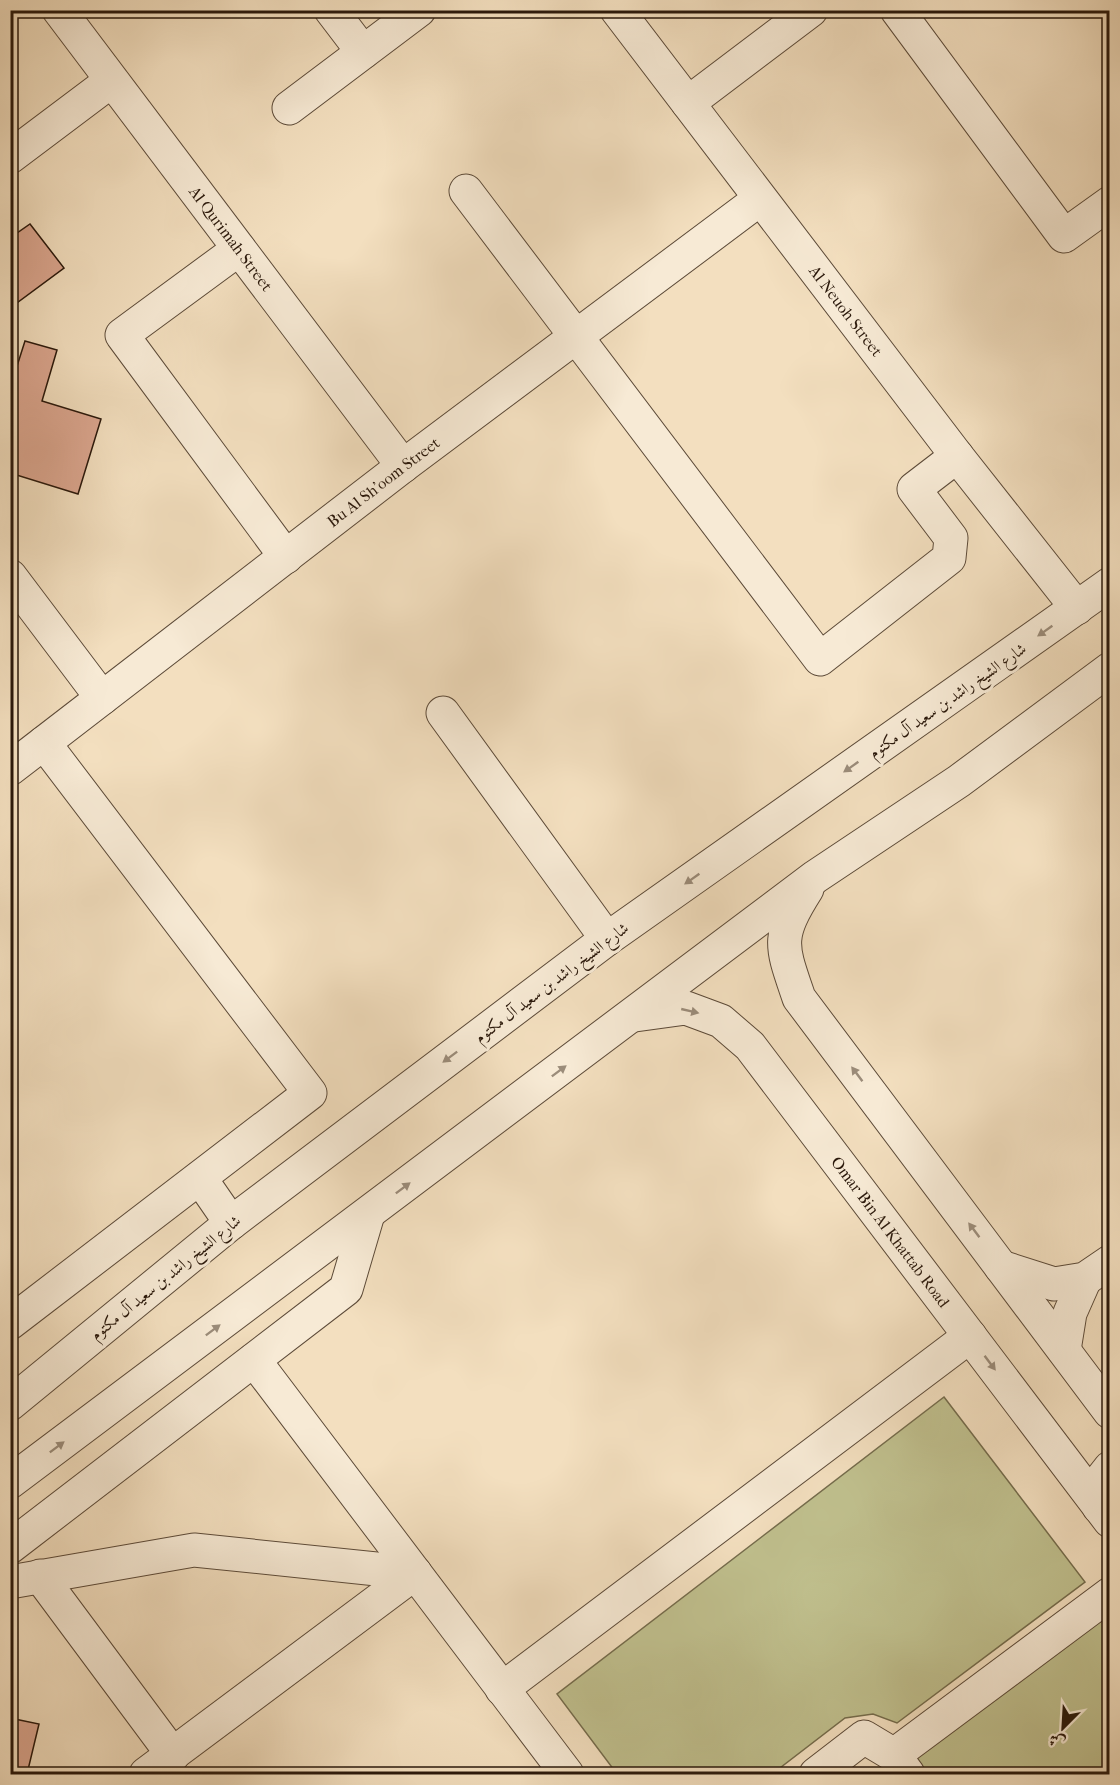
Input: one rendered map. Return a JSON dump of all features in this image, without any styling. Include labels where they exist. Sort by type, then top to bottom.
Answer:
[{"type":"street","name":"Al Qurimah Street","points":[[60,10],[111,81],[404,466]]},
{"type":"street","points":[[331,10],[363,52]]},
{"type":"street","points":[[288,108],[419,10]]},
{"type":"street","name":"Al Neuoh Street","points":[[617,10],[957,456],[1077,608]]},
{"type":"street","points":[[688,103],[811,10]]},
{"type":"street","points":[[897,10],[1064,236],[1110,202]]},
{"type":"street","points":[[10,157],[111,81]]},
{"type":"street","points":[[466,191],[820,659],[950,558],[951,538],[914,489],[957,456]]},
{"type":"street","name":"Bu Al Sh'oom Street","points":[[10,769],[404,466],[760,199]]},
{"type":"street","points":[[239,249],[122,335],[286,556]]},
{"type":"street","points":[[10,576],[102,698]]},
{"type":"street","name":"شارع الشيخ راشد بن سعيد آل مكتوم","points":[[10,1404],[231,1223],[607,939],[1110,584]]},
{"type":"street","points":[[958,781],[1110,647]]},
{"type":"street","points":[[10,1482],[814,877],[958,781],[1110,669]]},
{"type":"street","points":[[443,713],[607,939]]},
{"type":"street","points":[[10,1323],[310,1093],[44,742]]},
{"type":"street","points":[[814,877],[790,915],[784,932],[786,960],[799,998],[1110,1412]]},
{"type":"street","name":"Omar Bin Al Khattab Road","points":[[633,1015],[686,1008],[721,1021],[750,1046],[1104,1514]]},
{"type":"street","points":[[200,1178],[231,1223]]},
{"type":"street","points":[[10,1547],[346,1289],[368,1214]]},
{"type":"street","points":[[1001,1267],[1054,1284],[1097,1271]]},
{"type":"street","points":[[1064,1350],[1070,1313],[1097,1271]]},
{"type":"street","points":[[502,1689],[970,1336]]},
{"type":"street","points":[[254,1360],[567,1774]]},
{"type":"street","points":[[1104,1514],[1099,1482],[1110,1468]]},
{"type":"street","points":[[25,1579],[194,1550],[415,1573]]},
{"type":"street","points":[[146,1774],[415,1573]]},
{"type":"street","points":[[25,1579],[172,1755]]},
{"type":"street","points":[[816,1774],[864,1737],[901,1765],[1110,1594]]},
{"type":"green space","points":[[944,1397],[1085,1582],[897,1723],[873,1714],[845,1718],[772,1774],[617,1774],[557,1694]]},
{"type":"green space","points":[[1103,1617],[1109,1625],[1109,1774],[918,1774],[909,1762]]},
{"type":"building","points":[[30,224],[64,268],[10,308],[10,238]]},
{"type":"building","points":[[25,341],[57,350],[42,401],[101,419],[78,494],[10,473],[10,388]]},
{"type":"building","points":[[10,1718],[39,1724],[27,1774],[10,1774]]}]
